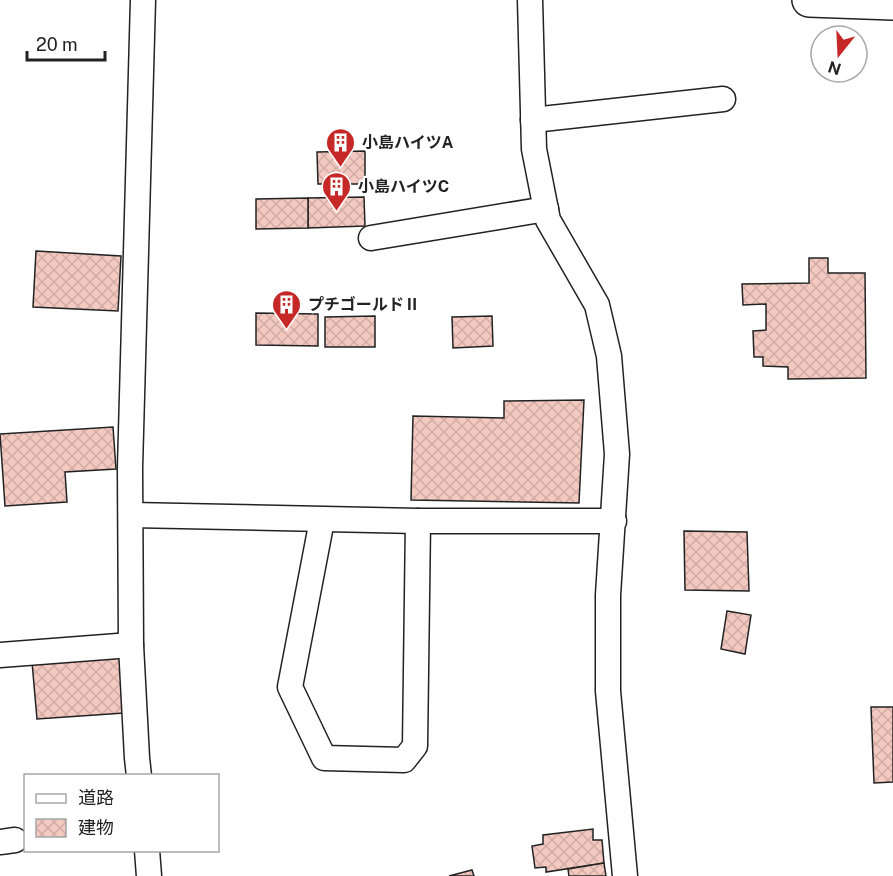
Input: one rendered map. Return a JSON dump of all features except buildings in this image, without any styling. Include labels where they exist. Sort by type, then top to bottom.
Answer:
[{"type":"street","points":[[139,774],[131,645],[130,468],[143,0]]},
{"type":"street","points":[[530,0],[534,149],[548,220],[597,305],[609,356],[617,454],[608,595],[608,691],[625,876]]},
{"type":"street","points":[[809,0],[893,3]]},
{"type":"street","points":[[533,120],[723,99]]},
{"type":"street","points":[[371,238],[546,209]]},
{"type":"street","points":[[131,516],[418,521],[614,521]]},
{"type":"street","points":[[322,520],[290,687],[324,758],[392,760],[404,760],[415,746],[418,521]]},
{"type":"street","points":[[0,655],[131,645]]},
{"type":"street","points":[[147,852],[149,876]]},
{"type":"place","name":"小島ハイツA","points":[[341,168]]},
{"type":"place","name":"小島ハイツC","points":[[337,212]]},
{"type":"place","name":"プチゴールドⅡ","points":[[287,330]]}]
